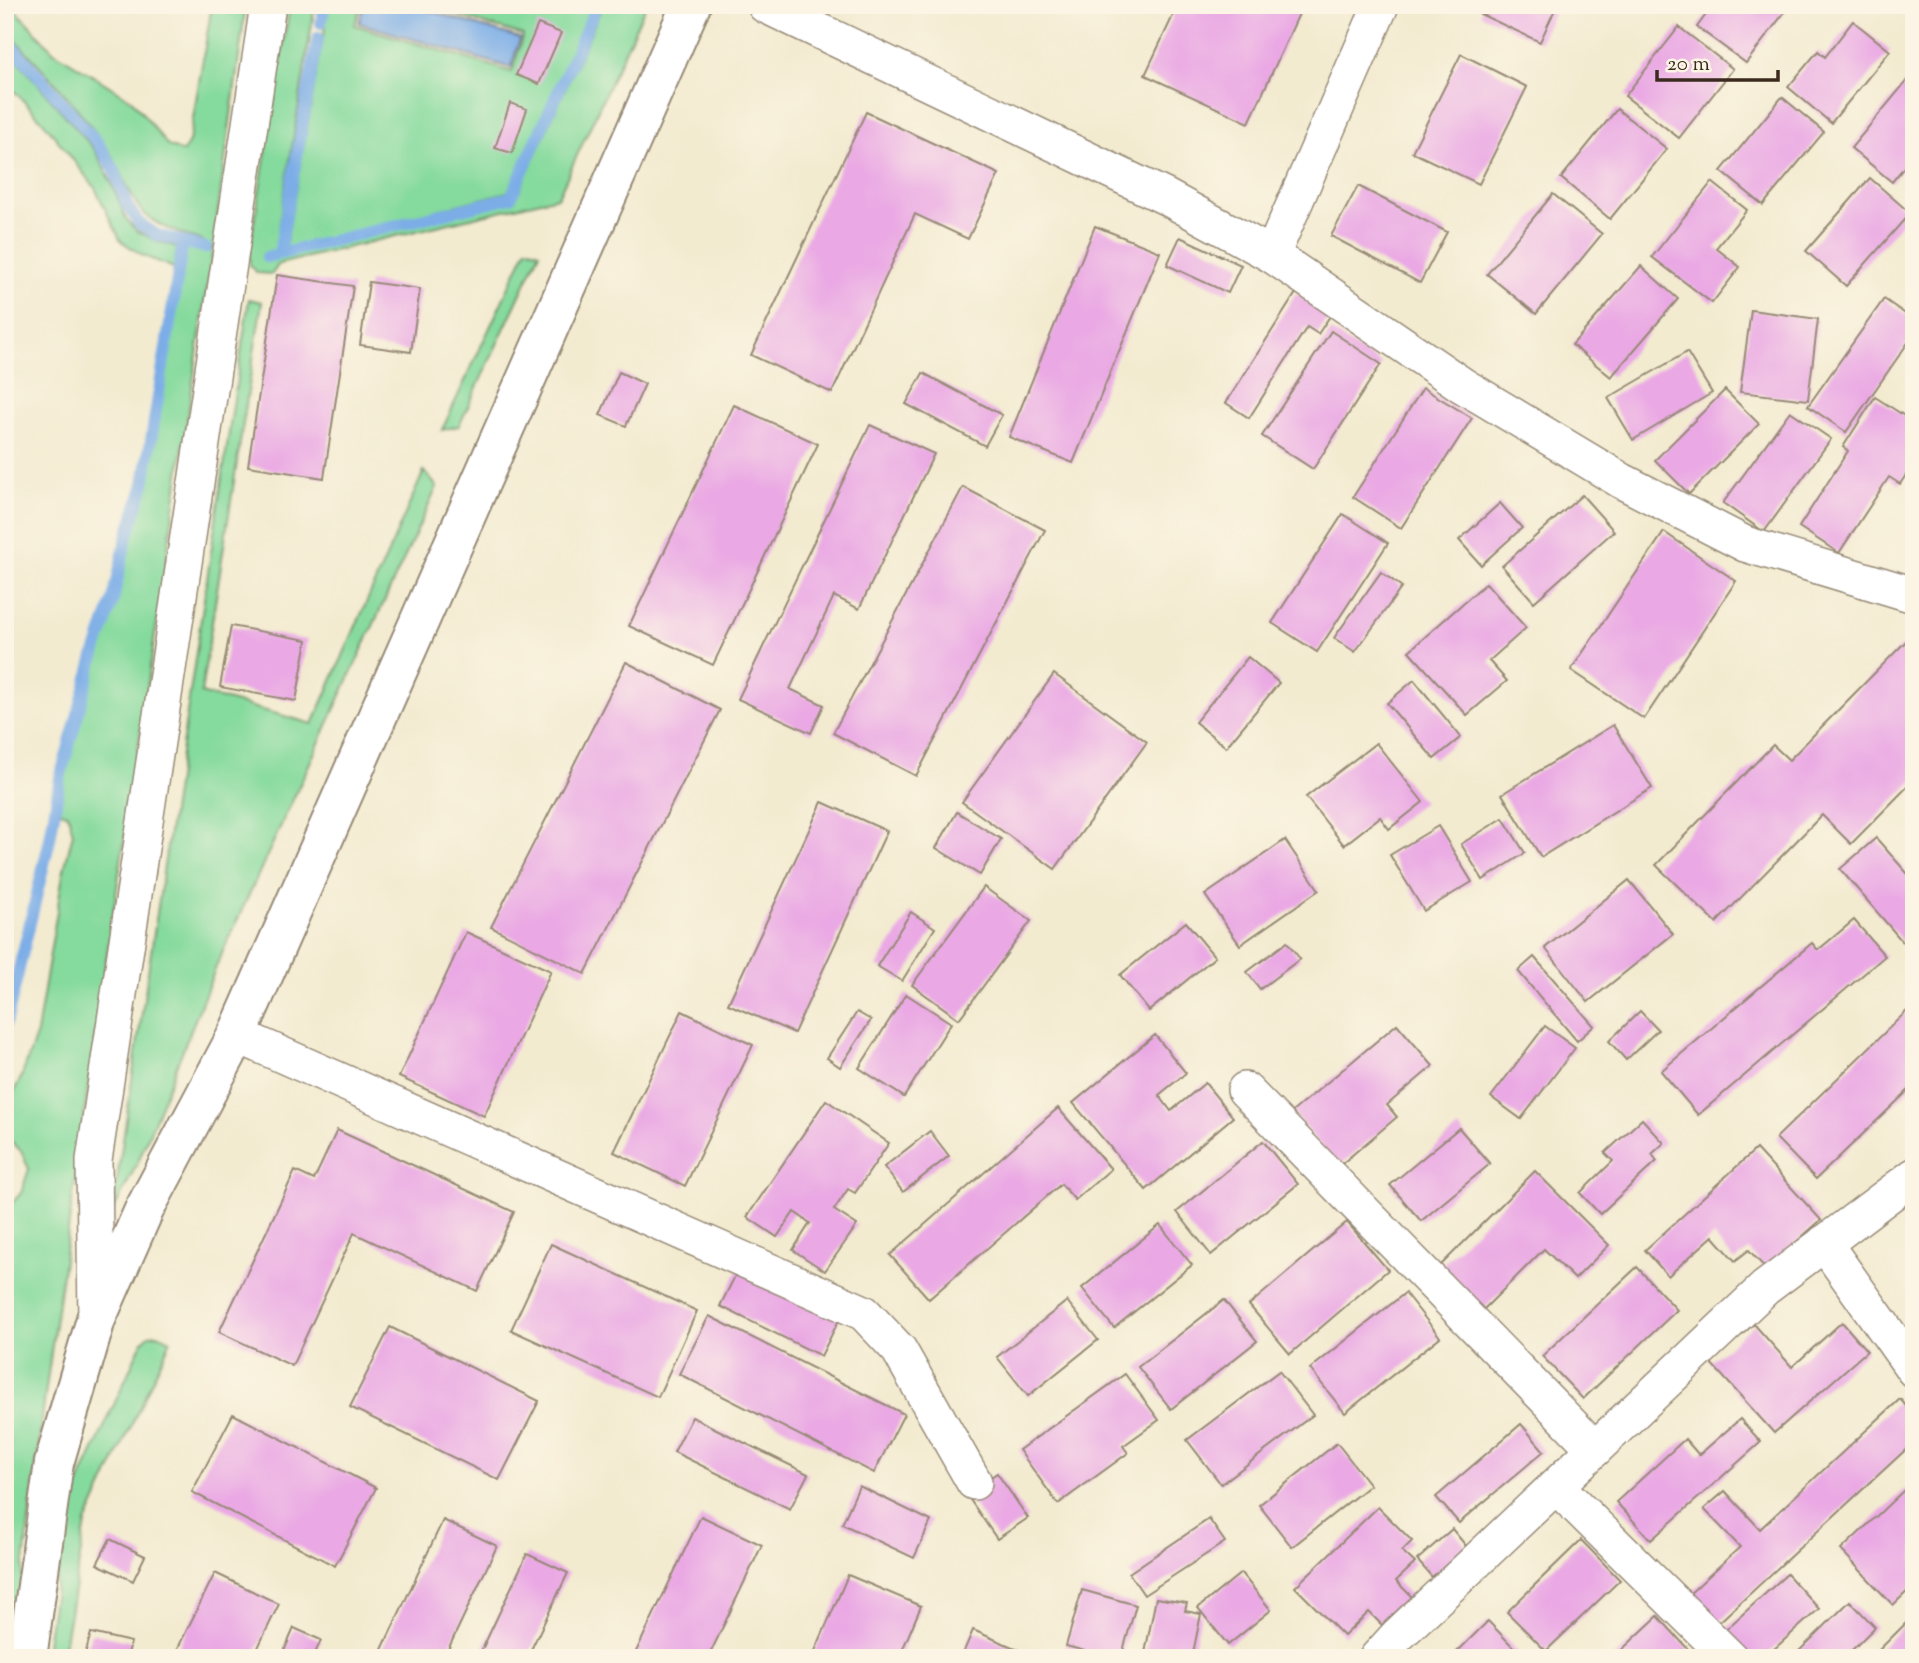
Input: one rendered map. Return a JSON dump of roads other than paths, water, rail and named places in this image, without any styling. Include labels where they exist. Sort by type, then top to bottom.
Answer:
[{"type":"main road","points":[[27,1658],[54,1463],[96,1319],[144,1210],[237,1035],[691,5]]},
{"type":"street","points":[[96,1319],[94,1160],[268,5]]},
{"type":"street","points":[[765,5],[1166,197],[1272,255],[1462,385],[1622,481],[1745,544],[1914,595]]},
{"type":"street","points":[[1272,255],[1381,5]]},
{"type":"street","points":[[237,1035],[864,1313],[899,1350],[974,1482]]},
{"type":"street","points":[[1245,1090],[1595,1449]]},
{"type":"street","points":[[1377,1658],[1407,1626],[1765,1288],[1914,1175]]},
{"type":"street","points":[[1824,1243],[1914,1370]]},
{"type":"street","points":[[1556,1486],[1730,1658]]},
{"type":"water","points":[[364,5],[410,5],[520,38],[511,68],[359,23]]},
{"type":"waterway","points":[[321,23],[325,5]]},
{"type":"waterway","points":[[267,257],[511,197],[597,5]]},
{"type":"waterway","points":[[5,38],[97,142],[114,169],[127,205],[139,223],[157,235],[206,248]]},
{"type":"waterway","points":[[279,254],[318,38]]},
{"type":"waterway","points":[[6,1023],[50,839],[60,778],[144,484],[183,242]]}]
